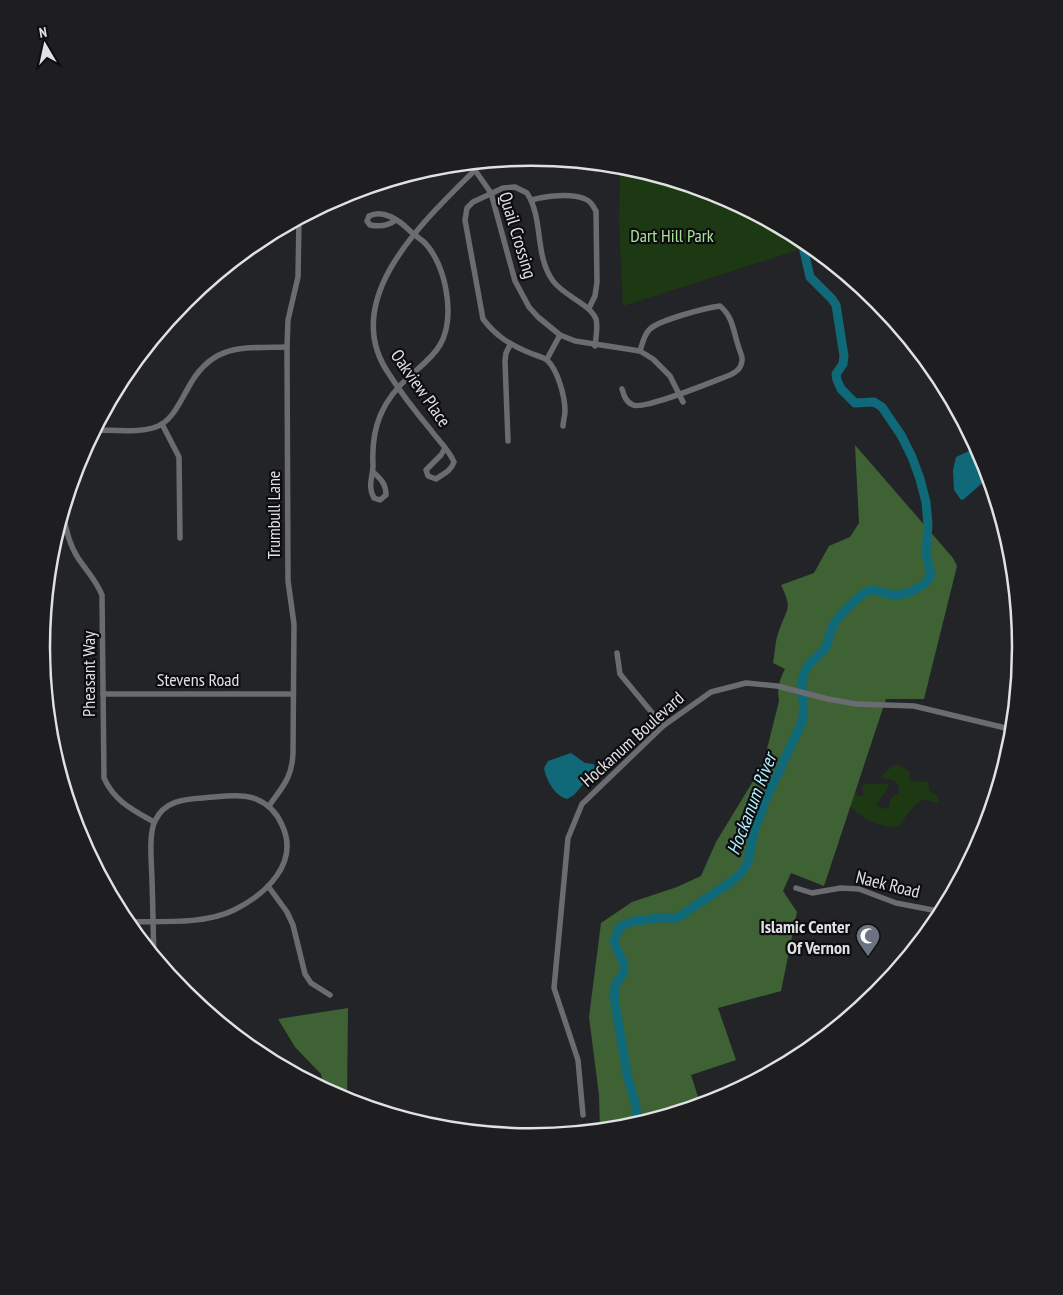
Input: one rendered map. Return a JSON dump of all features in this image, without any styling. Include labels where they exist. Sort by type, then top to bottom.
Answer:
[{"type":"street","name":"Quail Crossing","points":[[475,170],[492,193],[515,281],[521,294],[538,317],[560,335],[575,341],[595,346],[640,351],[661,366],[670,376],[683,402]]},
{"type":"street","name":"Oakview Place","points":[[444,448],[441,455],[426,470],[428,476],[436,479],[452,467],[454,462],[444,448],[397,386],[381,363],[374,344],[372,330],[373,313],[394,261],[423,223],[475,170]]},
{"type":"street","points":[[562,426],[565,411],[560,384],[555,370],[547,359],[510,344],[491,330],[483,319],[465,220],[467,208],[473,202],[503,188],[515,187],[527,192],[532,200],[541,252],[546,267],[553,281],[569,296],[589,308],[596,320],[595,346]]},
{"type":"street","points":[[532,200],[553,196],[584,198],[592,204],[596,211],[596,296],[589,308]]},
{"type":"street","points":[[373,472],[372,448],[374,430],[380,413],[397,386],[428,361],[440,346],[446,333],[448,315],[444,281],[436,259],[424,242],[396,220]]},
{"type":"street","name":"Trumbull Lane","points":[[269,806],[289,777],[293,767],[294,624],[288,581],[287,347],[288,320],[298,277],[299,227]]},
{"type":"street","points":[[622,390],[626,400],[634,406],[643,405],[730,375],[736,372],[743,359],[728,312],[720,306],[709,307],[657,324],[648,330],[640,351]]},
{"type":"street","points":[[547,359],[560,335]]},
{"type":"street","points":[[508,441],[505,361],[510,344]]},
{"type":"street","points":[[103,430],[142,430],[162,424],[173,414],[197,371],[214,356],[239,348],[287,347]]},
{"type":"street","points":[[162,424],[179,457],[180,538]]},
{"type":"street","name":"Pheasant Way","points":[[65,528],[77,557],[93,577],[102,595],[104,778],[108,788],[123,804],[154,822]]},
{"type":"street","points":[[617,653],[620,674],[663,726]]},
{"type":"street","name":"Hockanum Boulevard","points":[[583,1115],[578,1060],[554,988],[568,838],[582,804],[663,726],[712,692],[746,683],[764,684],[856,704],[914,706],[1006,728]]},
{"type":"street","name":"Stevens Road","points":[[103,694],[293,694]]},
{"type":"street","points":[[136,922],[153,921],[214,917],[234,910],[268,886],[281,871],[287,855],[287,835],[280,819],[269,806],[254,798],[237,796],[186,799],[176,801],[164,809],[154,822],[150,852],[153,921],[154,946]]},
{"type":"street","points":[[268,886],[288,912],[305,974],[311,983],[330,995]]},
{"type":"street","name":"Naek Road","points":[[796,888],[812,893],[841,888],[859,889],[896,903],[935,910]]},
{"type":"green space","name":"Dart Hill Park","points":[[620,174],[656,182],[716,203],[772,231],[801,249],[623,306],[619,220]]},
{"type":"green space","points":[[855,445],[953,558],[957,566],[924,699],[886,699],[824,886],[791,873],[783,891],[797,912],[781,991],[718,1008],[736,1060],[691,1075],[699,1098],[656,1113],[600,1124],[599,1095],[589,1017],[601,923],[632,902],[677,887],[701,876],[716,842],[755,778],[766,753],[779,701],[779,685],[785,669],[773,663],[778,635],[788,608],[781,585],[814,573],[829,546],[850,537],[859,523]]},
{"type":"green space","points":[[893,765],[899,765],[910,772],[909,779],[911,781],[928,782],[930,792],[937,795],[939,801],[937,803],[926,800],[918,803],[899,826],[889,827],[863,817],[849,803],[855,792],[859,796],[863,796],[862,787],[864,784],[888,784],[889,787],[876,805],[883,809],[889,807],[890,799],[899,793],[899,787],[895,781],[884,779],[882,776]]},
{"type":"green space","points":[[348,1008],[347,1092],[323,1081],[321,1074],[295,1047],[278,1019]]},
{"type":"water","points":[[970,451],[983,483],[961,500],[954,490],[953,470],[956,457]]},
{"type":"water","points":[[571,753],[585,763],[593,764],[597,768],[574,795],[567,799],[559,795],[552,787],[544,768],[548,761]]},
{"type":"waterway","name":"Hockanum River","points":[[637,1117],[614,997],[615,985],[624,969],[614,942],[619,928],[635,921],[677,918],[731,882],[742,872],[748,862],[754,832],[766,799],[802,722],[802,683],[805,671],[810,663],[826,647],[834,624],[850,605],[870,590],[892,595],[903,594],[920,587],[931,575],[926,553],[928,525],[926,502],[912,457],[901,435],[882,407],[874,402],[855,403],[841,389],[836,374],[843,364],[844,356],[836,305],[810,277],[804,251]]},
{"type":"place","name":"Islamic Center Of Vernon","points":[[868,957]]}]
